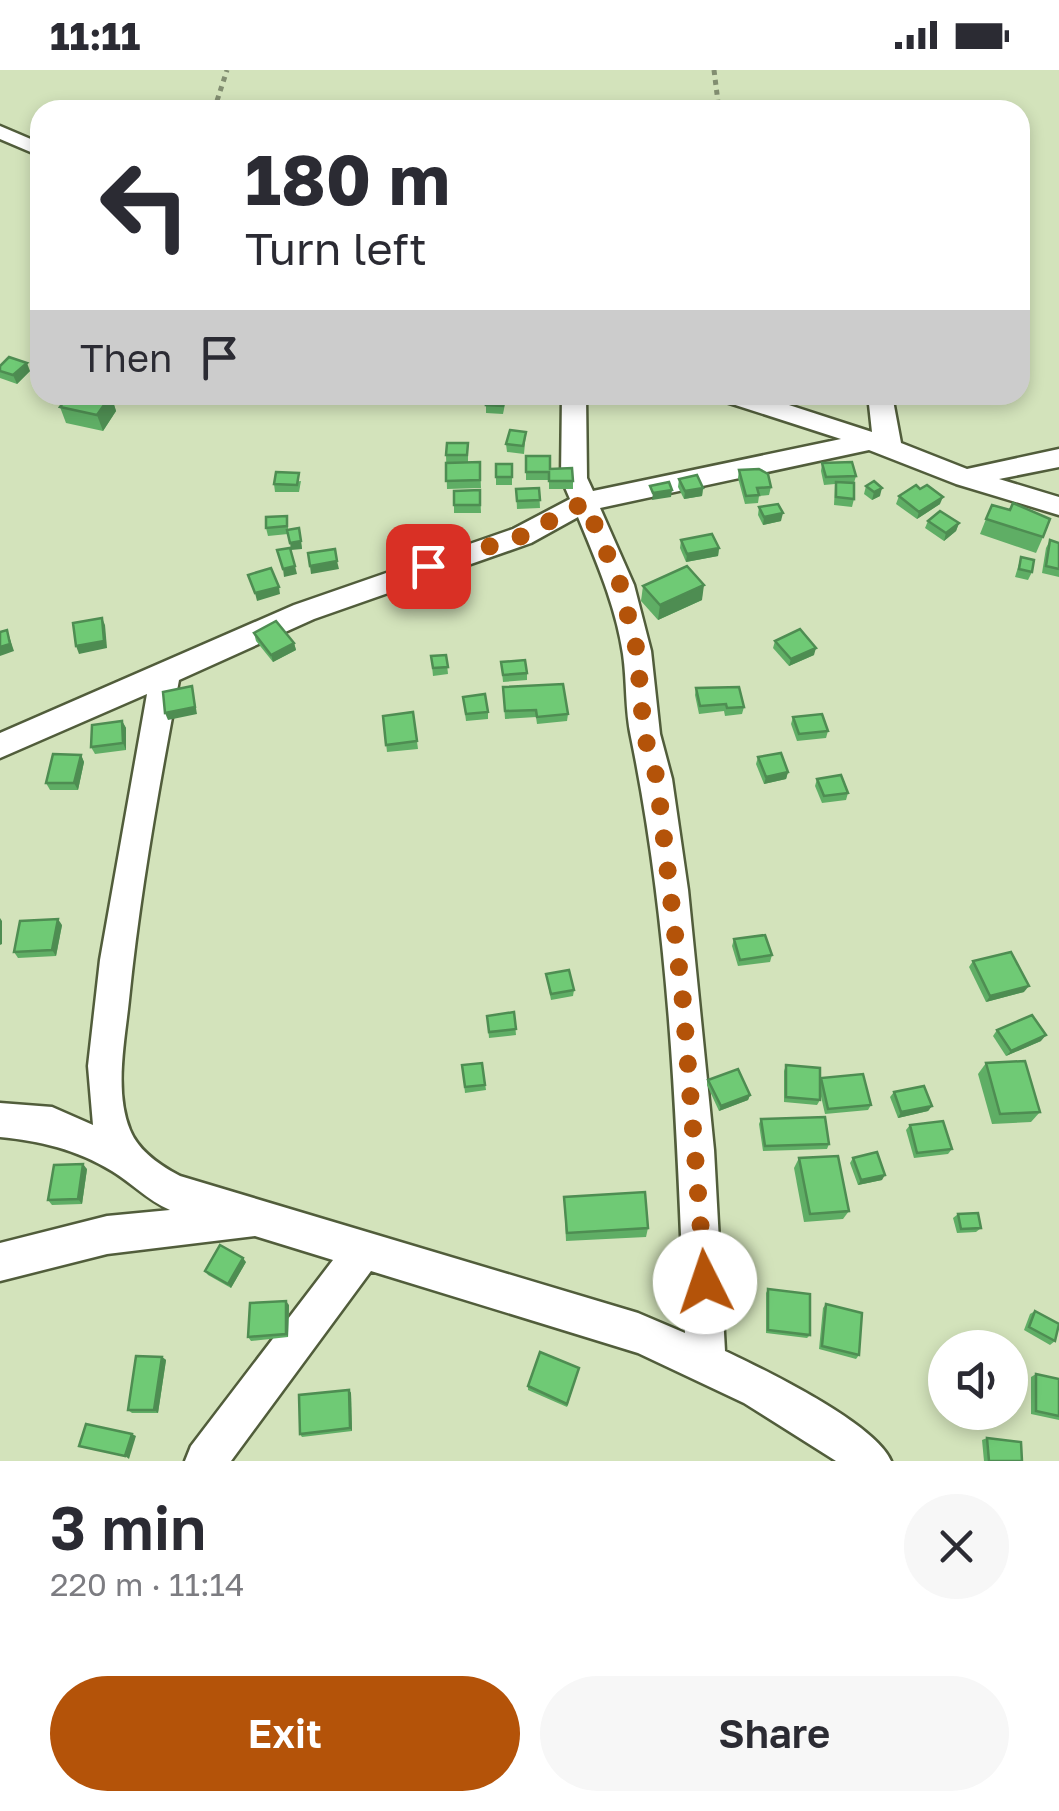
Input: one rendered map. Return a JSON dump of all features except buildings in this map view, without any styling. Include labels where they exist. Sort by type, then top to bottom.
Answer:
[{"type":"street","points":[[0,132],[30,146]]},
{"type":"street","points":[[574,405],[574,478],[620,584],[637,651],[644,734],[657,779],[674,908],[696,1150],[706,1360]]},
{"type":"street","points":[[762,405],[882,444],[965,478],[1059,506]]},
{"type":"street","points":[[880,405],[882,444]]},
{"type":"street","points":[[0,746],[340,598],[522,536],[585,502],[882,444]]},
{"type":"street","points":[[965,478],[1059,458]]},
{"type":"street","points":[[164,676],[122,905],[106,1063],[111,1127],[125,1158],[143,1178],[174,1193],[638,1333],[706,1360],[822,1423],[870,1461]]},
{"type":"street","points":[[0,1120],[52,1125],[125,1158]]},
{"type":"street","points":[[0,1262],[107,1235],[259,1220]]},
{"type":"street","points":[[206,1461],[364,1250]]},
{"type":"path","points":[[217,100],[227,70]]},
{"type":"path","points":[[714,70],[718,100]]},
{"type":"route","points":[[428,566],[522,536],[585,502],[620,584],[637,651],[644,734],[657,779],[672,890],[705,1282]]}]
